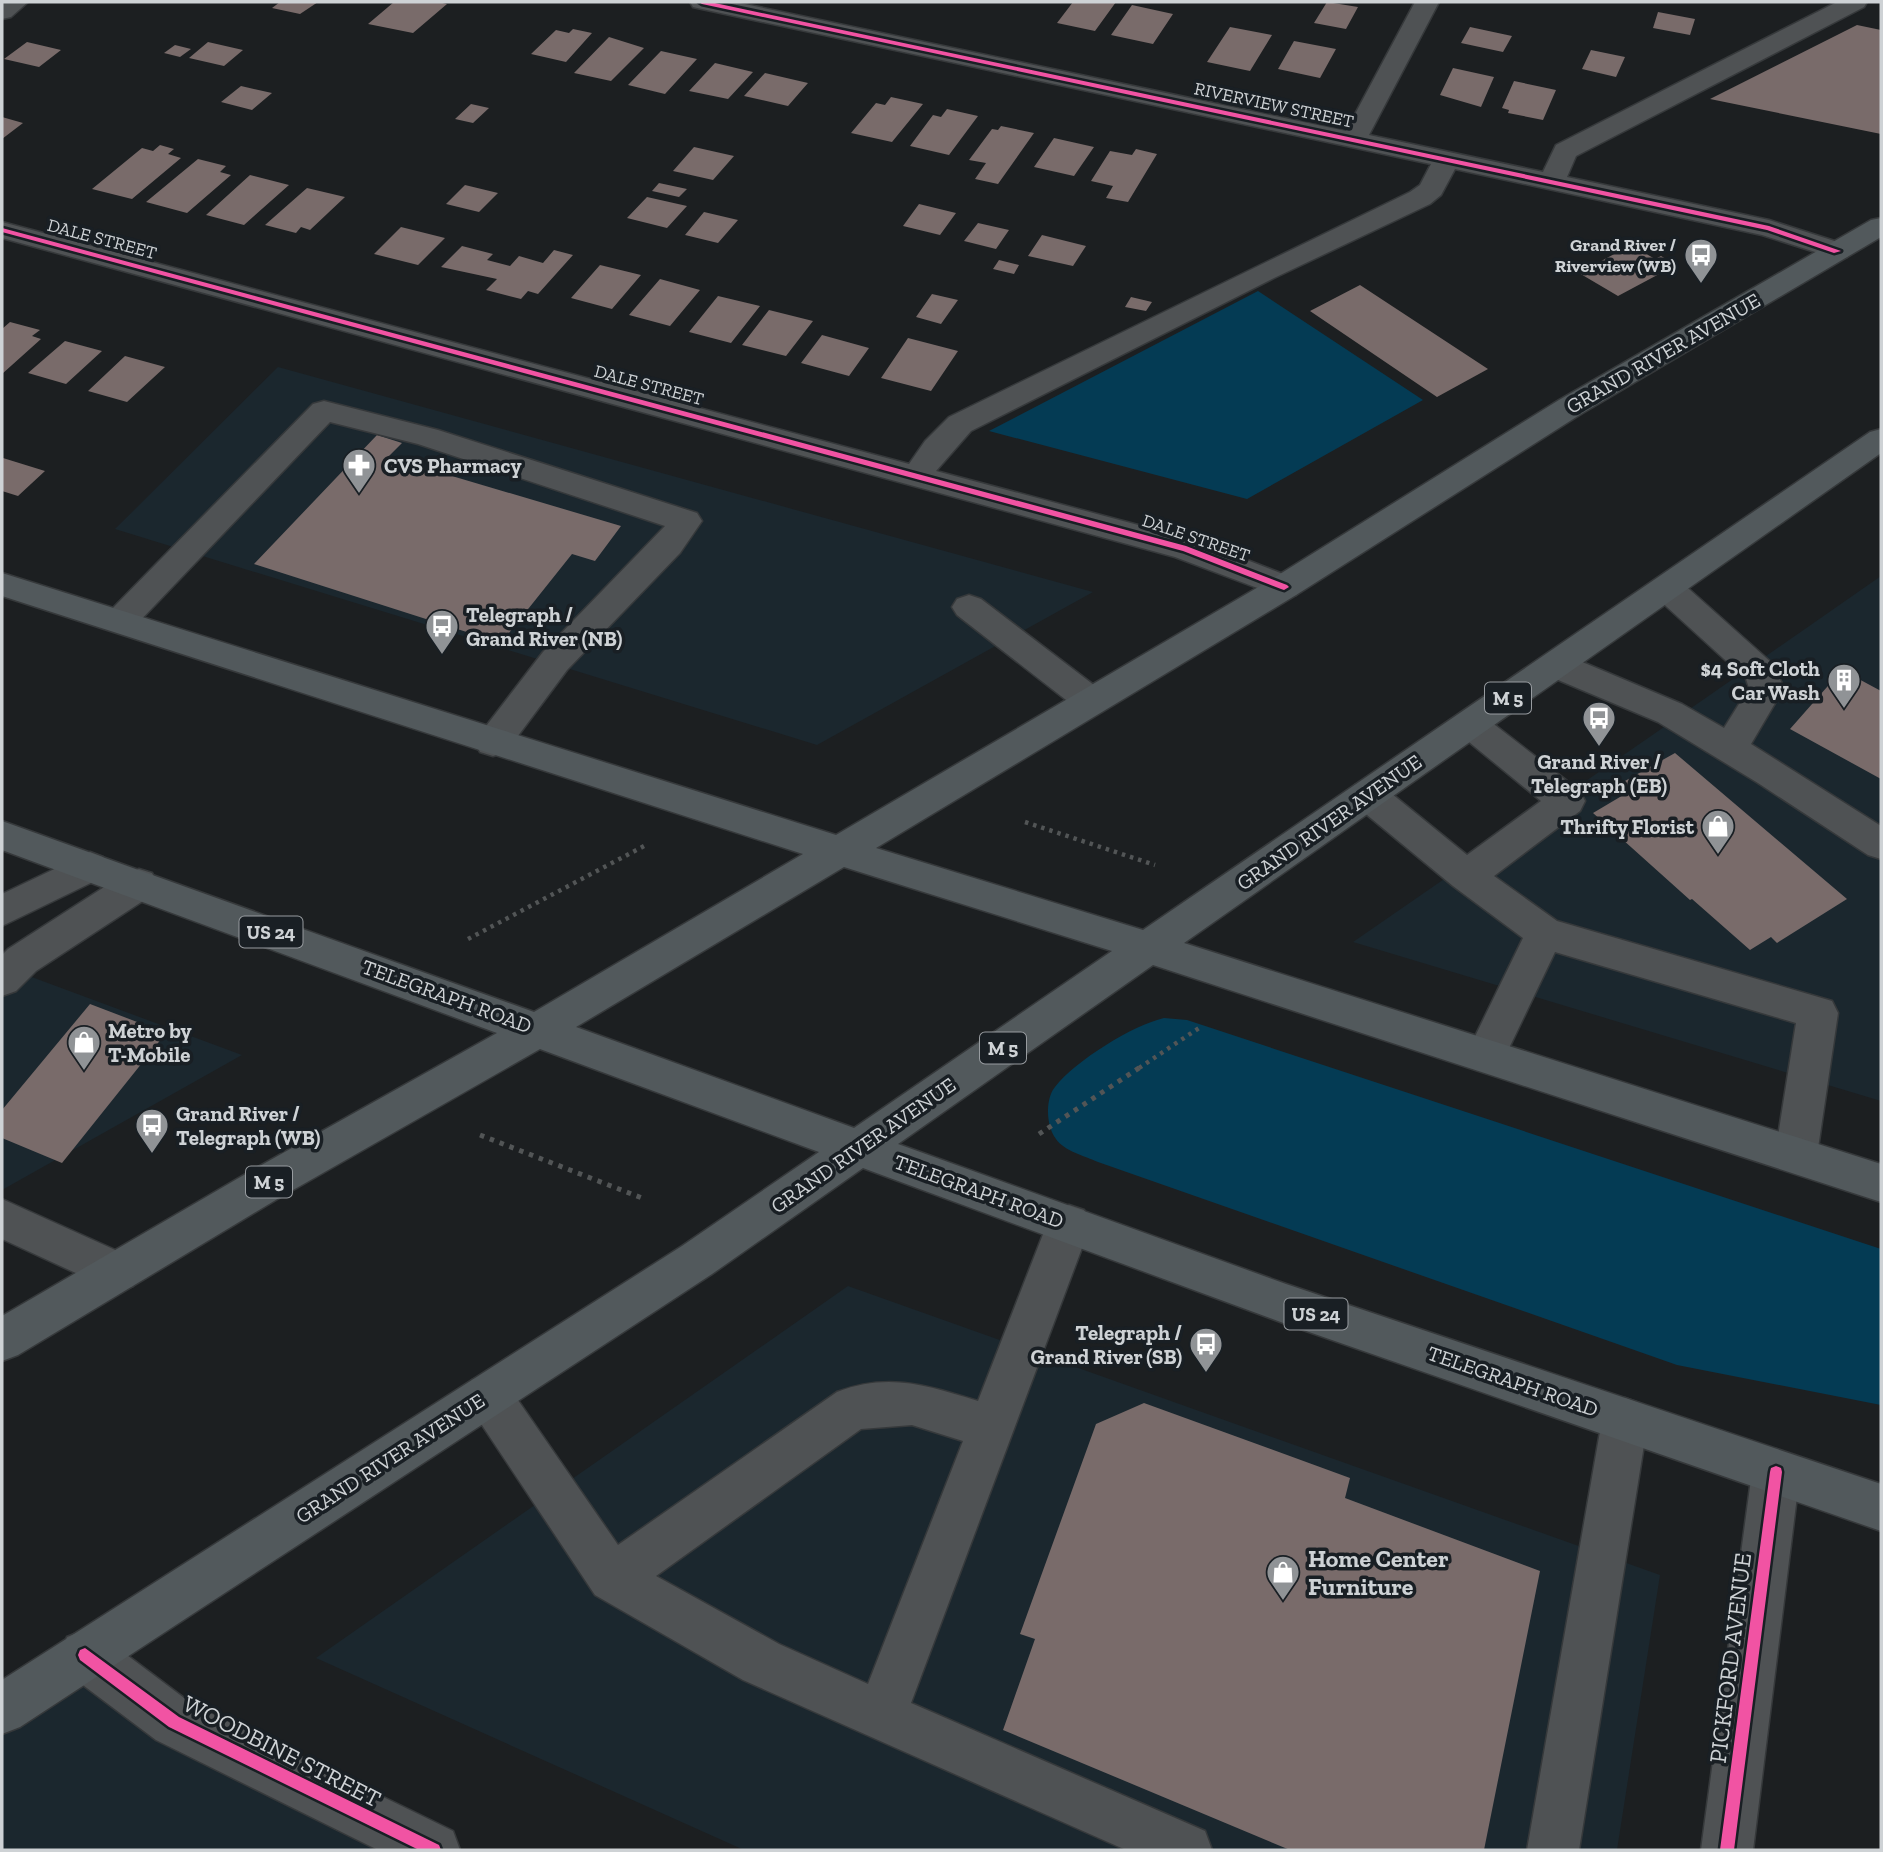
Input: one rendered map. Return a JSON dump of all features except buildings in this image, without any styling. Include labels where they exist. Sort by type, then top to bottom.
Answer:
[{"type":"main road","name":"GRAND RIVER AVENUE","points":[[2,1340],[540,1029],[843,850],[1284,587],[1570,407],[1864,240]]},
{"type":"main road","name":"GRAND RIVER AVENUE","points":[[2,1709],[697,1260],[1556,664],[1877,447]]},
{"type":"main road","points":[[2,584],[121,620],[493,743],[843,850],[1881,1183]]},
{"type":"main road","name":"TELEGRAPH ROAD","points":[[2,835],[540,1029],[1286,1304],[1881,1507]]},
{"type":"street","points":[[2,12],[16,2]]},
{"type":"street","name":"RIVERVIEW STREET","points":[[702,2],[1769,228],[1864,240]]},
{"type":"street","points":[[1354,140],[1427,2]]},
{"type":"street","points":[[1552,182],[1565,151],[1854,2]]},
{"type":"street","points":[[918,475],[936,448],[960,424],[1264,272],[1420,198],[1431,189],[1447,159]]},
{"type":"street","name":"DALE STREET","points":[[2,230],[1186,549],[1284,587]]},
{"type":"street","points":[[121,620],[324,411],[427,437],[686,521],[668,545],[555,661],[493,743]]},
{"type":"street","points":[[1668,589],[1761,673],[1767,688],[1730,748]]},
{"type":"street","points":[[969,607],[1091,701]]},
{"type":"street","points":[[1556,664],[1670,713],[1730,748],[1881,845]]},
{"type":"street","points":[[1466,876],[1567,801],[1471,724]]},
{"type":"street","points":[[1368,795],[1466,876],[1545,933],[1818,1013],[1796,1155]]},
{"type":"street","points":[[2,911],[90,867]]},
{"type":"street","points":[[2,979],[22,960],[139,884]]},
{"type":"street","points":[[1486,1055],[1545,933]]},
{"type":"street","points":[[2,1218],[117,1272]]},
{"type":"street","points":[[881,1716],[1069,1224]]},
{"type":"street","points":[[488,1395],[612,1578],[761,1662],[1186,1850]]},
{"type":"street","points":[[612,1578],[853,1408],[912,1403],[993,1428]]},
{"type":"street","points":[[1553,1850],[1625,1420]]},
{"type":"street","name":"PICKFORD AVENUE","points":[[1727,1850],[1776,1472]]},
{"type":"street","name":"WOODBINE STREET","points":[[85,1655],[174,1722],[434,1850]]},
{"type":"path","points":[[1025,822],[1155,865]]},
{"type":"path","points":[[468,939],[646,845]]},
{"type":"path","points":[[1039,1135],[1199,1028]]},
{"type":"path","points":[[480,1135],[642,1198]]},
{"type":"shaded area","points":[[1258,291],[1423,400],[1247,499],[989,431]]},
{"type":"shaded area","points":[[278,367],[1093,592],[817,745],[115,529]]},
{"type":"shaded area","points":[[1881,576],[1881,1101],[1353,942],[1651,736]]},
{"type":"shaded area","points":[[2,966],[242,1055],[2,1190]]},
{"type":"shaded area","points":[[1164,1018],[1187,1020],[1881,1249],[1881,1405],[1677,1365],[1069,1150],[1060,1143],[1050,1127],[1048,1113],[1055,1087],[1076,1066],[1105,1045],[1137,1028]]},
{"type":"shaded area","points":[[848,1286],[1660,1575],[1617,1850],[744,1850],[316,1658]]},
{"type":"shaded area","points":[[79,1676],[153,1735],[388,1850],[2,1850],[2,1727]]},
{"type":"cycle path","points":[[702,2],[1769,228],[1837,251]]},
{"type":"cycle path","points":[[2,230],[1186,549],[1284,587]]},
{"type":"cycle path","points":[[1727,1850],[1776,1472]]},
{"type":"cycle path","points":[[85,1655],[174,1722],[434,1850]]},
{"type":"place","name":"Grand River / Riverview (WB)","points":[[1701,285]]},
{"type":"place","name":"CVS Pharmacy","points":[[359,495]]},
{"type":"place","name":"Telegraph / Grand River (NB)","points":[[442,656]]},
{"type":"place","name":"$4 Soft Cloth Car Wash","points":[[1844,710]]},
{"type":"place","name":"Grand River / Telegraph (EB)","points":[[1599,748]]},
{"type":"place","name":"Thrifty Florist","points":[[1718,856]]},
{"type":"place","name":"Metro by T-Mobile","points":[[84,1072]]},
{"type":"place","name":"Grand River / Telegraph (WB)","points":[[152,1155]]},
{"type":"place","name":"Telegraph / Grand River (SB)","points":[[1206,1374]]},
{"type":"place","name":"Home Center Furniture","points":[[1283,1602]]}]
